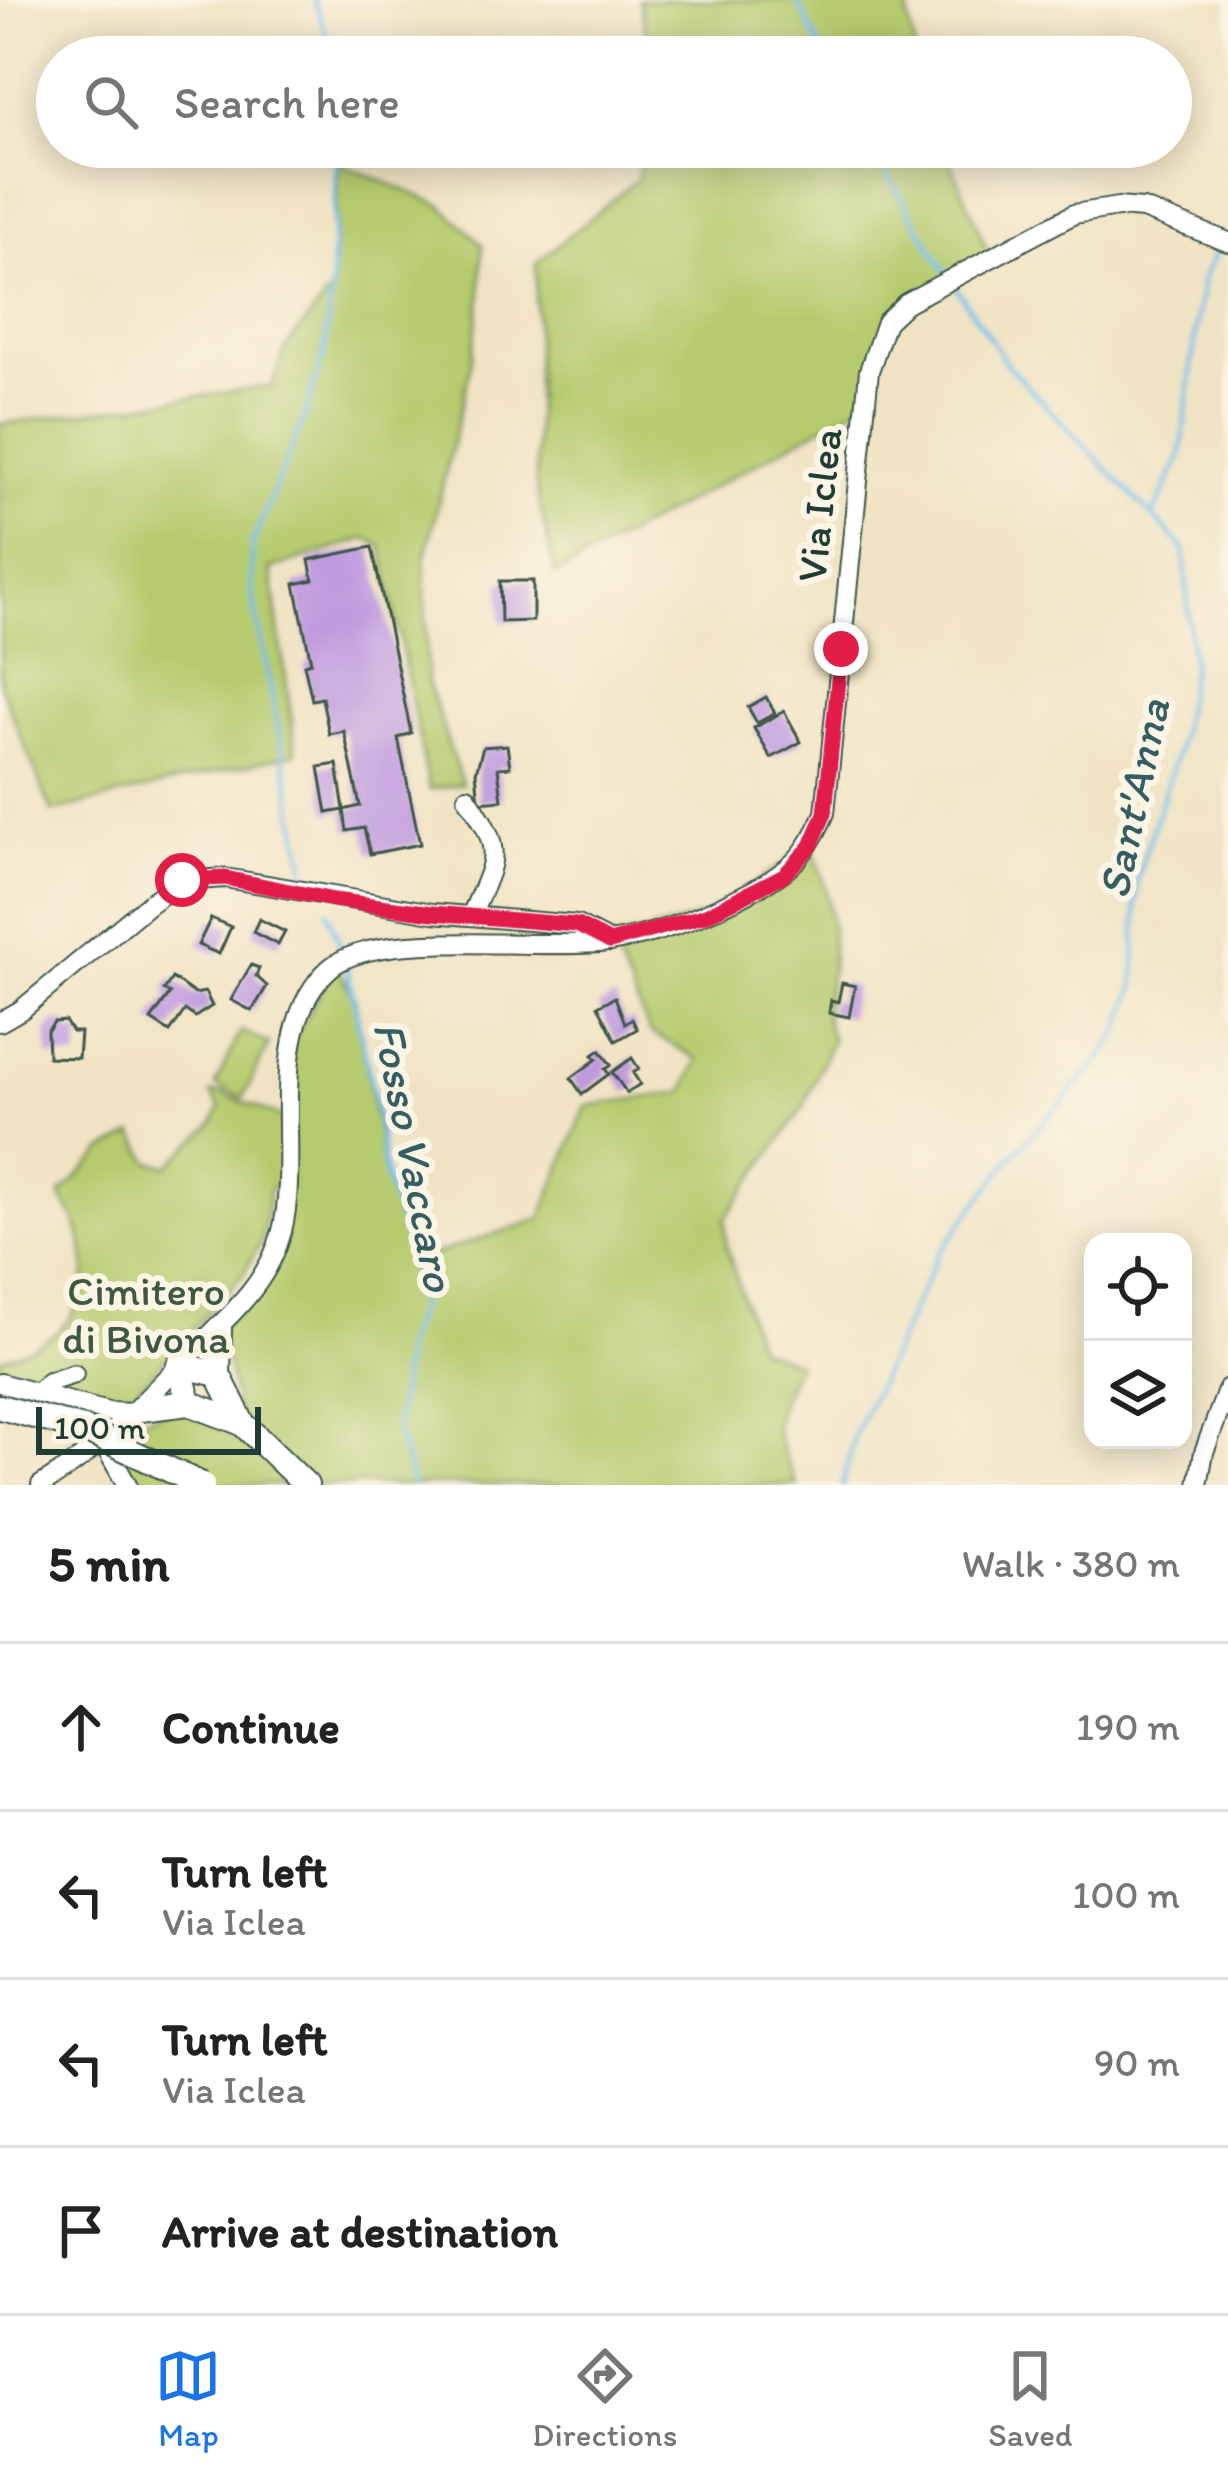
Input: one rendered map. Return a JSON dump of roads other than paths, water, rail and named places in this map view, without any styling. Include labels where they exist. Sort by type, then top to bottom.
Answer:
[{"type":"main road","points":[[219,1329],[218,1374],[242,1424],[306,1485]]},
{"type":"main road","points":[[189,1403],[179,1365],[218,1374]]},
{"type":"main road","points":[[132,1416],[189,1403],[242,1424]]},
{"type":"main road","points":[[0,1407],[83,1429],[202,1485]]},
{"type":"street","name":"Via Iclea","points":[[219,1329],[269,1270],[284,1228],[292,1041],[305,1002],[345,961],[374,949],[610,942],[706,915],[784,875],[811,846],[825,813],[868,371],[886,322],[964,269],[1094,208],[1142,209],[1228,242]]},
{"type":"street","points":[[467,797],[493,835],[494,861],[471,916]]},
{"type":"street","points":[[0,1022],[182,880],[225,878],[334,900],[577,925],[610,942]]},
{"type":"street","points":[[77,1475],[219,1329]]},
{"type":"street","points":[[37,1393],[49,1382],[74,1374]]},
{"type":"street","points":[[0,1383],[132,1416]]},
{"type":"street","points":[[1198,1485],[1204,1452],[1228,1388]]},
{"type":"street","points":[[123,1479],[109,1453],[132,1416]]},
{"type":"street","points":[[41,1485],[77,1475],[123,1479]]},
{"type":"waterway","name":"Fosso Vaccaro","points":[[314,0],[327,36]]},
{"type":"waterway","name":"Sant'Anna","points":[[797,0],[814,36]]},
{"type":"waterway","name":"Fosso Vaccaro","points":[[306,871],[252,593],[252,544],[304,418],[324,353],[336,168]]},
{"type":"waterway","name":"Sant'Anna","points":[[884,168],[948,276]]},
{"type":"waterway","points":[[1153,516],[1181,455],[1202,280],[1220,244]]},
{"type":"waterway","name":"Sant'Anna","points":[[842,1485],[855,1434],[937,1256],[1016,1152],[1118,1035],[1135,987],[1137,879],[1177,752],[1192,665],[1184,549],[1009,367],[955,286]]},
{"type":"waterway","name":"Fosso Vaccaro","points":[[327,911],[344,956]]},
{"type":"waterway","name":"Fosso Vaccaro","points":[[347,967],[386,1181],[412,1261],[419,1306],[404,1347],[396,1429],[412,1485]]},
{"type":"park label","name":"Cimitero di Bivona","points":[[146,1314]]}]
